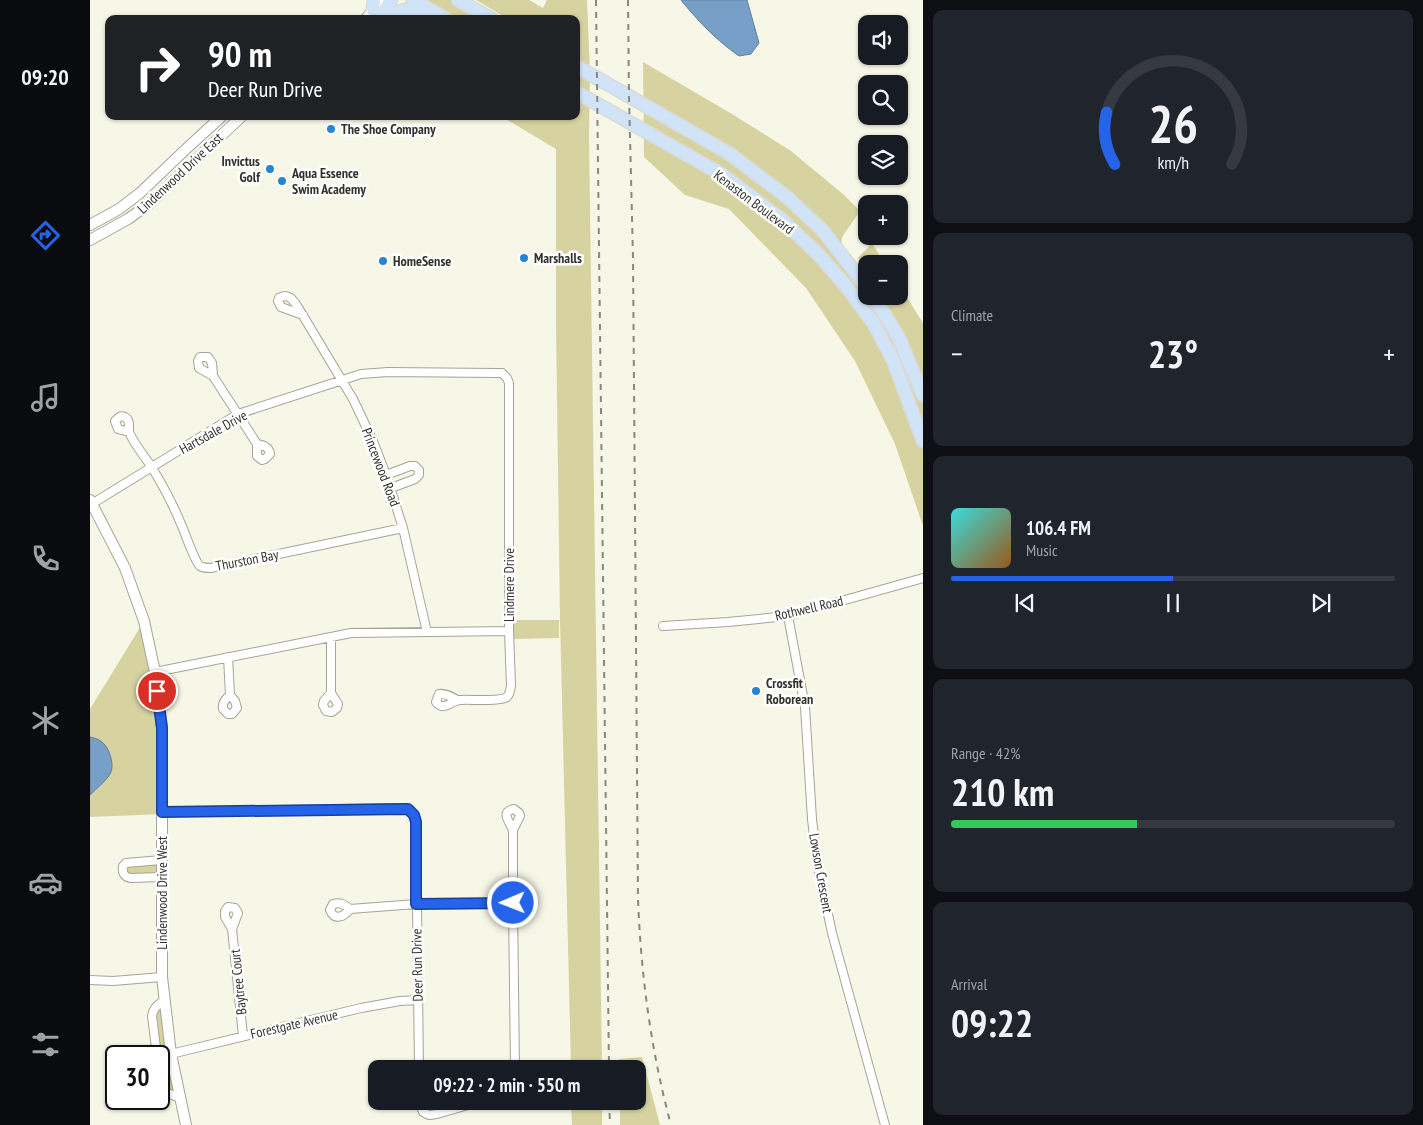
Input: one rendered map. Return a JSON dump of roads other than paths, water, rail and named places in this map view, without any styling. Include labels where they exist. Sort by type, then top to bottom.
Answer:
[{"type":"main road","points":[[378,12],[391,0]]},
{"type":"main road","points":[[413,0],[439,15]]},
{"type":"main road","points":[[458,0],[485,15]]},
{"type":"main road","points":[[378,12],[428,9]]},
{"type":"main road","name":"Kenaston Boulevard","points":[[580,68],[730,154],[788,198],[822,231],[858,275]]},
{"type":"main road","name":"Kenaston Boulevard","points":[[580,94],[720,174],[781,219],[819,255],[846,286],[874,324],[893,360],[923,441]]},
{"type":"main road","points":[[879,305],[898,336],[923,396]]},
{"type":"street","points":[[378,12],[398,0]]},
{"type":"street","name":"Lindenwood Drive East","points":[[90,225],[119,209],[140,193],[218,120]]},
{"type":"street","name":"Lindenwood Drive East","points":[[90,240],[114,228],[144,208],[238,120]]},
{"type":"street","name":"Princewood Road","points":[[303,315],[343,381],[373,441],[403,528],[427,632]]},
{"type":"street","name":"Lindmere Drive","points":[[155,672],[351,633],[509,631],[507,378],[502,373],[375,372],[361,374],[343,381]]},
{"type":"street","points":[[213,376],[257,444]]},
{"type":"street","name":"Hartsdale Drive","points":[[91,502],[238,414],[343,381]]},
{"type":"street","name":"Thurston Bay","points":[[129,432],[152,467],[199,565],[206,568],[403,528]]},
{"type":"street","points":[[386,475],[410,466],[415,466],[419,470],[419,475],[415,479],[390,488]]},
{"type":"street","name":"Lindenwood Drive West","points":[[91,502],[125,568],[144,621],[155,672],[162,728],[162,978],[171,1054],[183,1124]]},
{"type":"street","name":"Rothwell Road","points":[[663,626],[788,616],[923,578]]},
{"type":"street","name":"Lowson Crescent","points":[[788,616],[805,707],[812,820],[817,862],[832,933],[885,1125]]},
{"type":"street","points":[[458,700],[503,699],[509,694],[511,686],[509,631]]},
{"type":"street","points":[[330,637],[331,693]]},
{"type":"street","points":[[228,657],[230,695]]},
{"type":"street","name":"Deer Run Drive","points":[[162,812],[408,809],[414,815],[416,822],[419,1060]]},
{"type":"street","points":[[513,830],[516,1060]]},
{"type":"street","points":[[161,876],[126,878],[122,870],[123,866],[131,862],[162,860]]},
{"type":"street","points":[[350,909],[416,904],[513,903]]},
{"type":"street","name":"Baytree Court","points":[[232,929],[243,1036]]},
{"type":"street","points":[[90,980],[113,981],[162,978]]},
{"type":"street","points":[[155,1045],[152,1011],[164,1000]]},
{"type":"street","name":"Forestgate Avenue","points":[[171,1054],[362,1008],[400,1001],[418,1000]]},
{"type":"street","points":[[170,1094],[180,1098]]},
{"type":"street","points":[[422,1110],[429,1114],[437,1114],[451,1110]]},
{"type":"water","points":[[681,0],[747,0],[759,43],[751,54],[739,56],[708,30]]},
{"type":"water","points":[[90,737],[98,739],[106,747],[110,754],[112,766],[108,777],[90,795]]},
{"type":"railway","points":[[596,0],[609,1060]]},
{"type":"railway","points":[[628,0],[633,257],[638,899],[644,985],[648,1013],[671,1125]]},
{"type":"railway","points":[[609,1110],[610,1125]]},
{"type":"place","name":"The Shoe Company","points":[[331,129]]},
{"type":"place","name":"Invictus Golf","points":[[270,169]]},
{"type":"place","name":"Aqua Essence Swim Academy","points":[[282,181]]},
{"type":"place","name":"Marshalls","points":[[524,258]]},
{"type":"place","name":"HomeSense","points":[[383,261]]},
{"type":"place","name":"Crossfit Roborean","points":[[756,691]]}]
